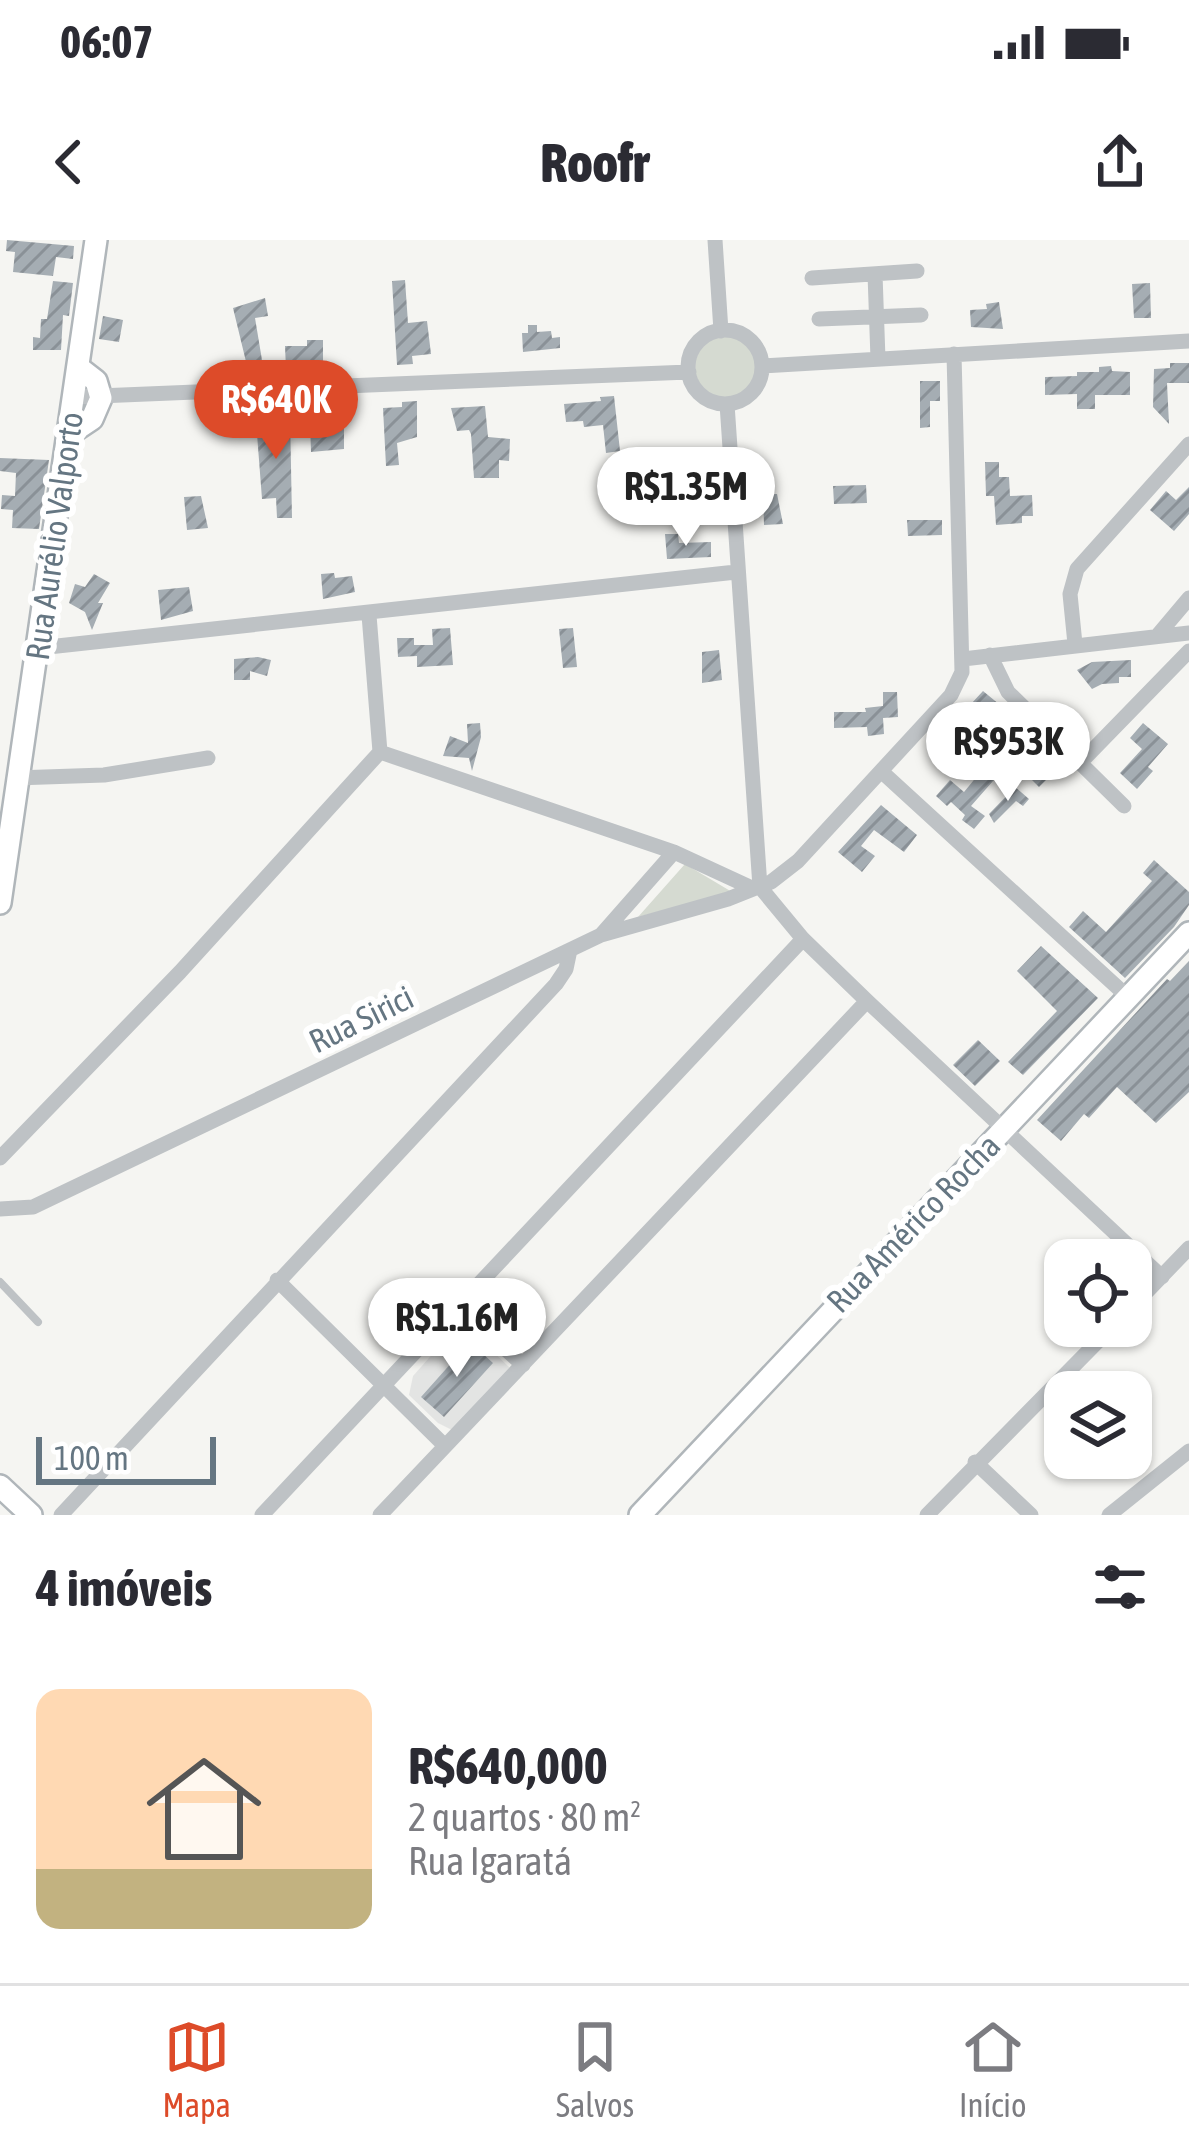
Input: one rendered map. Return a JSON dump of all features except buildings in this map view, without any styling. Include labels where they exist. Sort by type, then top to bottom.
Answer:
[{"type":"main road","name":"Rua Aurélio Valporto","points":[[0,903],[5,815],[38,648],[96,240]]},
{"type":"main road","points":[[68,435],[92,419],[101,398],[96,381],[78,367]]},
{"type":"main road","name":"Rua Américo Rocha","points":[[640,1515],[1189,933]]},
{"type":"main road","points":[[0,1486],[31,1515]]},
{"type":"street","points":[[715,240],[721,331]]},
{"type":"street","points":[[812,278],[917,271]]},
{"type":"street","points":[[875,274],[878,359]]},
{"type":"street","points":[[819,319],[921,315]]},
{"type":"street","points":[[721,331],[745,336],[754,344],[762,366],[756,388],[727,404],[706,398],[688,372],[700,340],[721,331]]},
{"type":"street","points":[[762,366],[1189,341]]},
{"type":"street","points":[[954,354],[963,659],[1189,633]]},
{"type":"street","points":[[74,397],[688,372]]},
{"type":"street","points":[[727,404],[756,888]]},
{"type":"street","points":[[1075,644],[1070,594],[1077,569],[1182,465],[1189,444]]},
{"type":"street","points":[[38,648],[736,572]]},
{"type":"street","points":[[1157,636],[1189,598]]},
{"type":"street","points":[[0,1158],[180,972],[380,752],[369,615]]},
{"type":"street","points":[[1080,764],[1189,651]]},
{"type":"street","points":[[990,655],[1007,692],[1124,806]]},
{"type":"street","name":"Rua Sirici","points":[[0,1209],[33,1207],[601,935],[756,888],[798,861],[951,695],[963,659]]},
{"type":"street","points":[[380,752],[674,852],[756,888],[867,1001],[1162,1277]]},
{"type":"street","points":[[15,778],[104,775],[208,758]]},
{"type":"street","points":[[880,771],[1128,997]]},
{"type":"street","points":[[601,935],[674,852]]},
{"type":"street","points":[[262,1515],[803,939]]},
{"type":"street","points":[[61,1515],[556,984],[570,950]]},
{"type":"street","points":[[380,1515],[867,1001]]},
{"type":"street","points":[[1152,1287],[1189,1248]]},
{"type":"street","points":[[277,1280],[444,1445]]},
{"type":"street","points":[[458,1306],[523,1364]]},
{"type":"street","points":[[927,1515],[1092,1347]]},
{"type":"street","points":[[1109,1515],[1189,1451]]},
{"type":"street","points":[[975,1462],[1031,1515]]},
{"type":"lane","points":[[0,1282],[38,1322]]},
{"type":"shaded area","points":[[726,336],[748,345],[757,367],[748,389],[726,398],[704,389],[695,367],[704,345]]},
{"type":"shaded area","points":[[685,864],[732,892],[638,917]]},
{"type":"shaded area","points":[[460,1329],[471,1330],[514,1372],[458,1433],[438,1423],[409,1395],[413,1376]]}]
